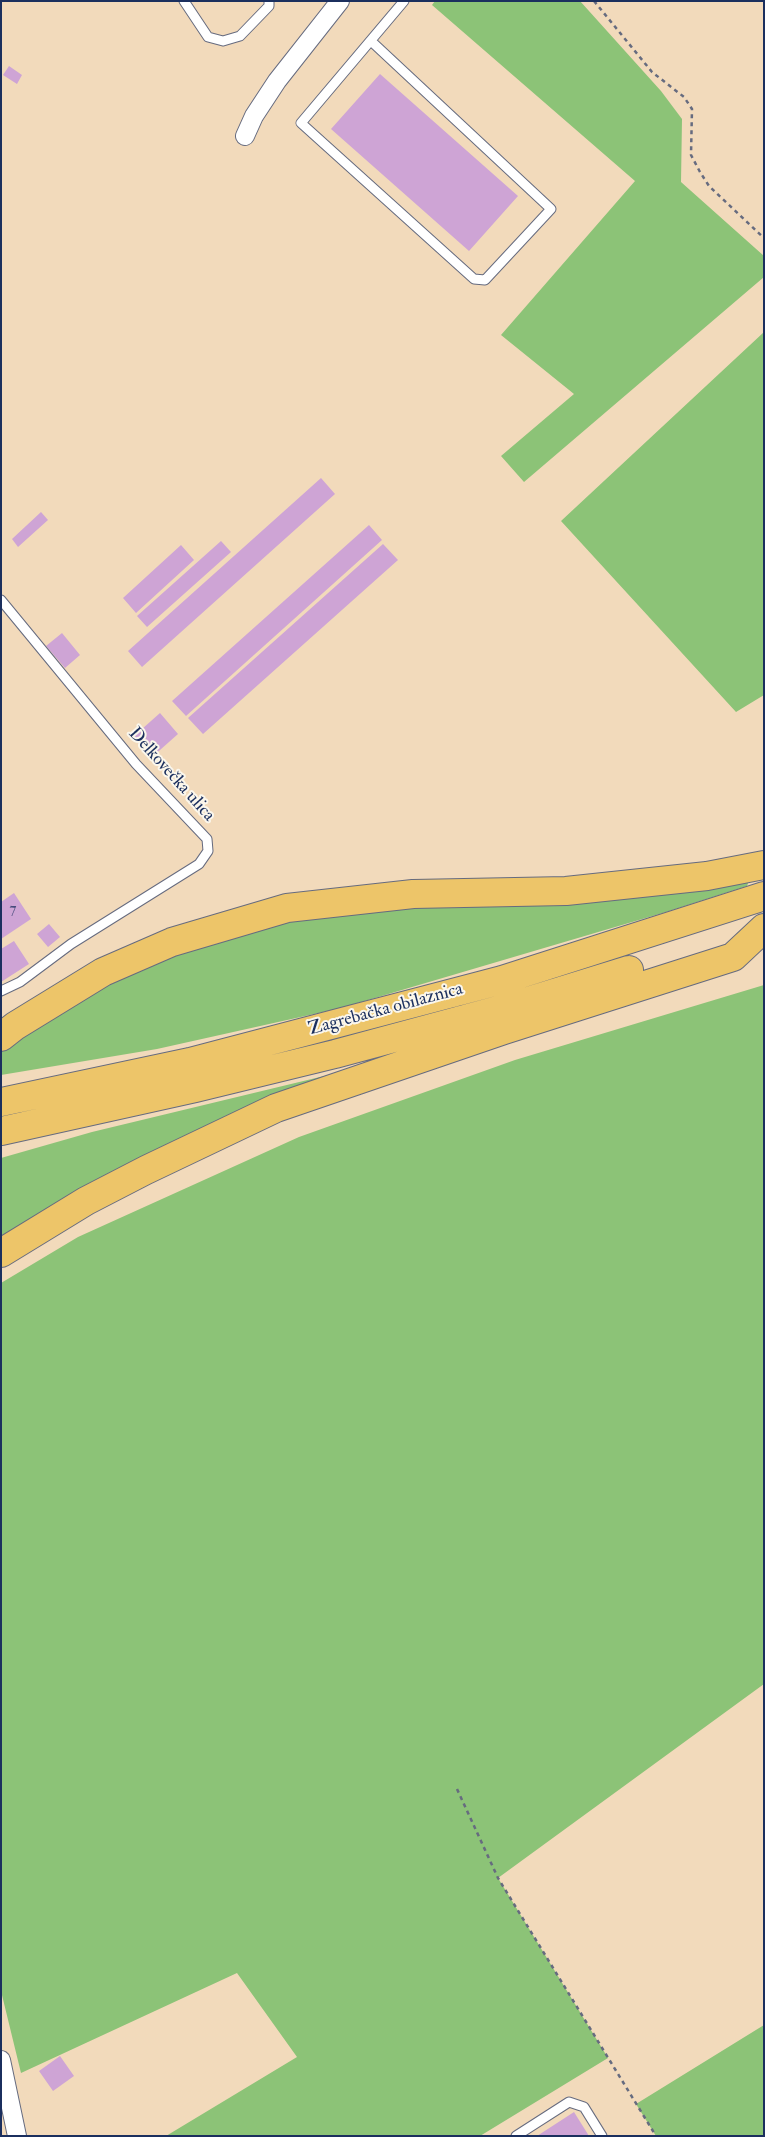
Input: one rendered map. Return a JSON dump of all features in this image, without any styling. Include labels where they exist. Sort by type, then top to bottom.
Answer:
[{"type":"highway","points":[[1,1037],[15,1026],[103,972],[172,942],[287,908],[413,894],[566,891],[707,876],[764,865]]},
{"type":"highway","name":"Zagrebačka obilaznica","points":[[1,1102],[190,1062],[502,980],[764,896]]},
{"type":"highway","points":[[1,1253],[86,1201],[276,1108],[504,1030],[733,957],[764,928]]},
{"type":"highway","name":"Zagrebačka obilaznica","points":[[1,1131],[270,1071],[440,1026],[518,1004],[764,928]]},
{"type":"highway","points":[[1,1086],[43,1093]]},
{"type":"street","points":[[245,136],[254,116],[276,81],[340,1]]},
{"type":"street","points":[[1,2060],[17,2136]]},
{"type":"lane","points":[[184,1],[208,37],[223,42],[240,36],[269,6],[269,1]]},
{"type":"lane","points":[[371,41],[551,209],[486,280],[474,279],[301,123],[404,1]]},
{"type":"lane","name":"Delkovečka ulica","points":[[1,600],[136,764],[206,839],[208,851],[199,864],[71,944],[20,982],[1,991]]},
{"type":"lane","points":[[516,2136],[569,2102],[584,2107],[602,2136]]},
{"type":"path","points":[[594,1],[652,72],[684,97],[692,109],[692,154],[700,172],[709,186],[764,238]]},
{"type":"path","points":[[457,1789],[498,1878],[656,2136]]},
{"type":"green space","points":[[435,1],[580,1],[661,91],[682,119],[681,182],[764,256],[764,277],[524,482],[501,456],[574,394],[501,335],[635,181],[432,5]]},
{"type":"green space","points":[[764,332],[764,695],[736,712],[561,521]]},
{"type":"green space","points":[[749,881],[747,886],[666,912],[341,1008],[157,1049],[1,1075],[1,1051],[137,967],[294,917]]},
{"type":"green space","points":[[764,985],[764,1684],[498,1878],[608,2058],[480,2136],[166,2136],[297,2057],[237,1973],[21,2073],[1,1991],[1,1283],[78,1237],[299,1137],[515,1060]]},
{"type":"green space","points":[[349,1070],[1,1242],[1,1158],[92,1132]]},
{"type":"green space","points":[[764,2025],[764,2136],[656,2136],[636,2104]]},
{"type":"building","points":[[9,66],[22,75],[17,84],[3,75]]},
{"type":"building","points":[[380,74],[518,196],[469,251],[331,129]]},
{"type":"building","points":[[321,478],[335,494],[142,667],[128,651]]},
{"type":"building","points":[[41,512],[48,520],[18,547],[12,539]]},
{"type":"building","points":[[369,525],[382,540],[186,716],[172,701]]},
{"type":"building","points":[[221,541],[231,552],[147,627],[137,616]]},
{"type":"building","points":[[383,544],[398,560],[203,734],[188,718]]},
{"type":"building","points":[[181,545],[194,560],[136,613],[123,598]]},
{"type":"building","points":[[62,633],[80,655],[65,668],[46,646]]},
{"type":"building","points":[[160,713],[178,734],[151,758],[133,737]]},
{"type":"building","points":[[14,893],[31,919],[1,939],[1,902]]},
{"type":"building","points":[[49,924],[60,937],[48,947],[37,934]]},
{"type":"building","points":[[14,941],[29,964],[1,982],[1,949]]},
{"type":"building","points":[[60,2056],[74,2076],[53,2091],[39,2071]]},
{"type":"building","points":[[574,2112],[589,2136],[537,2136]]}]
